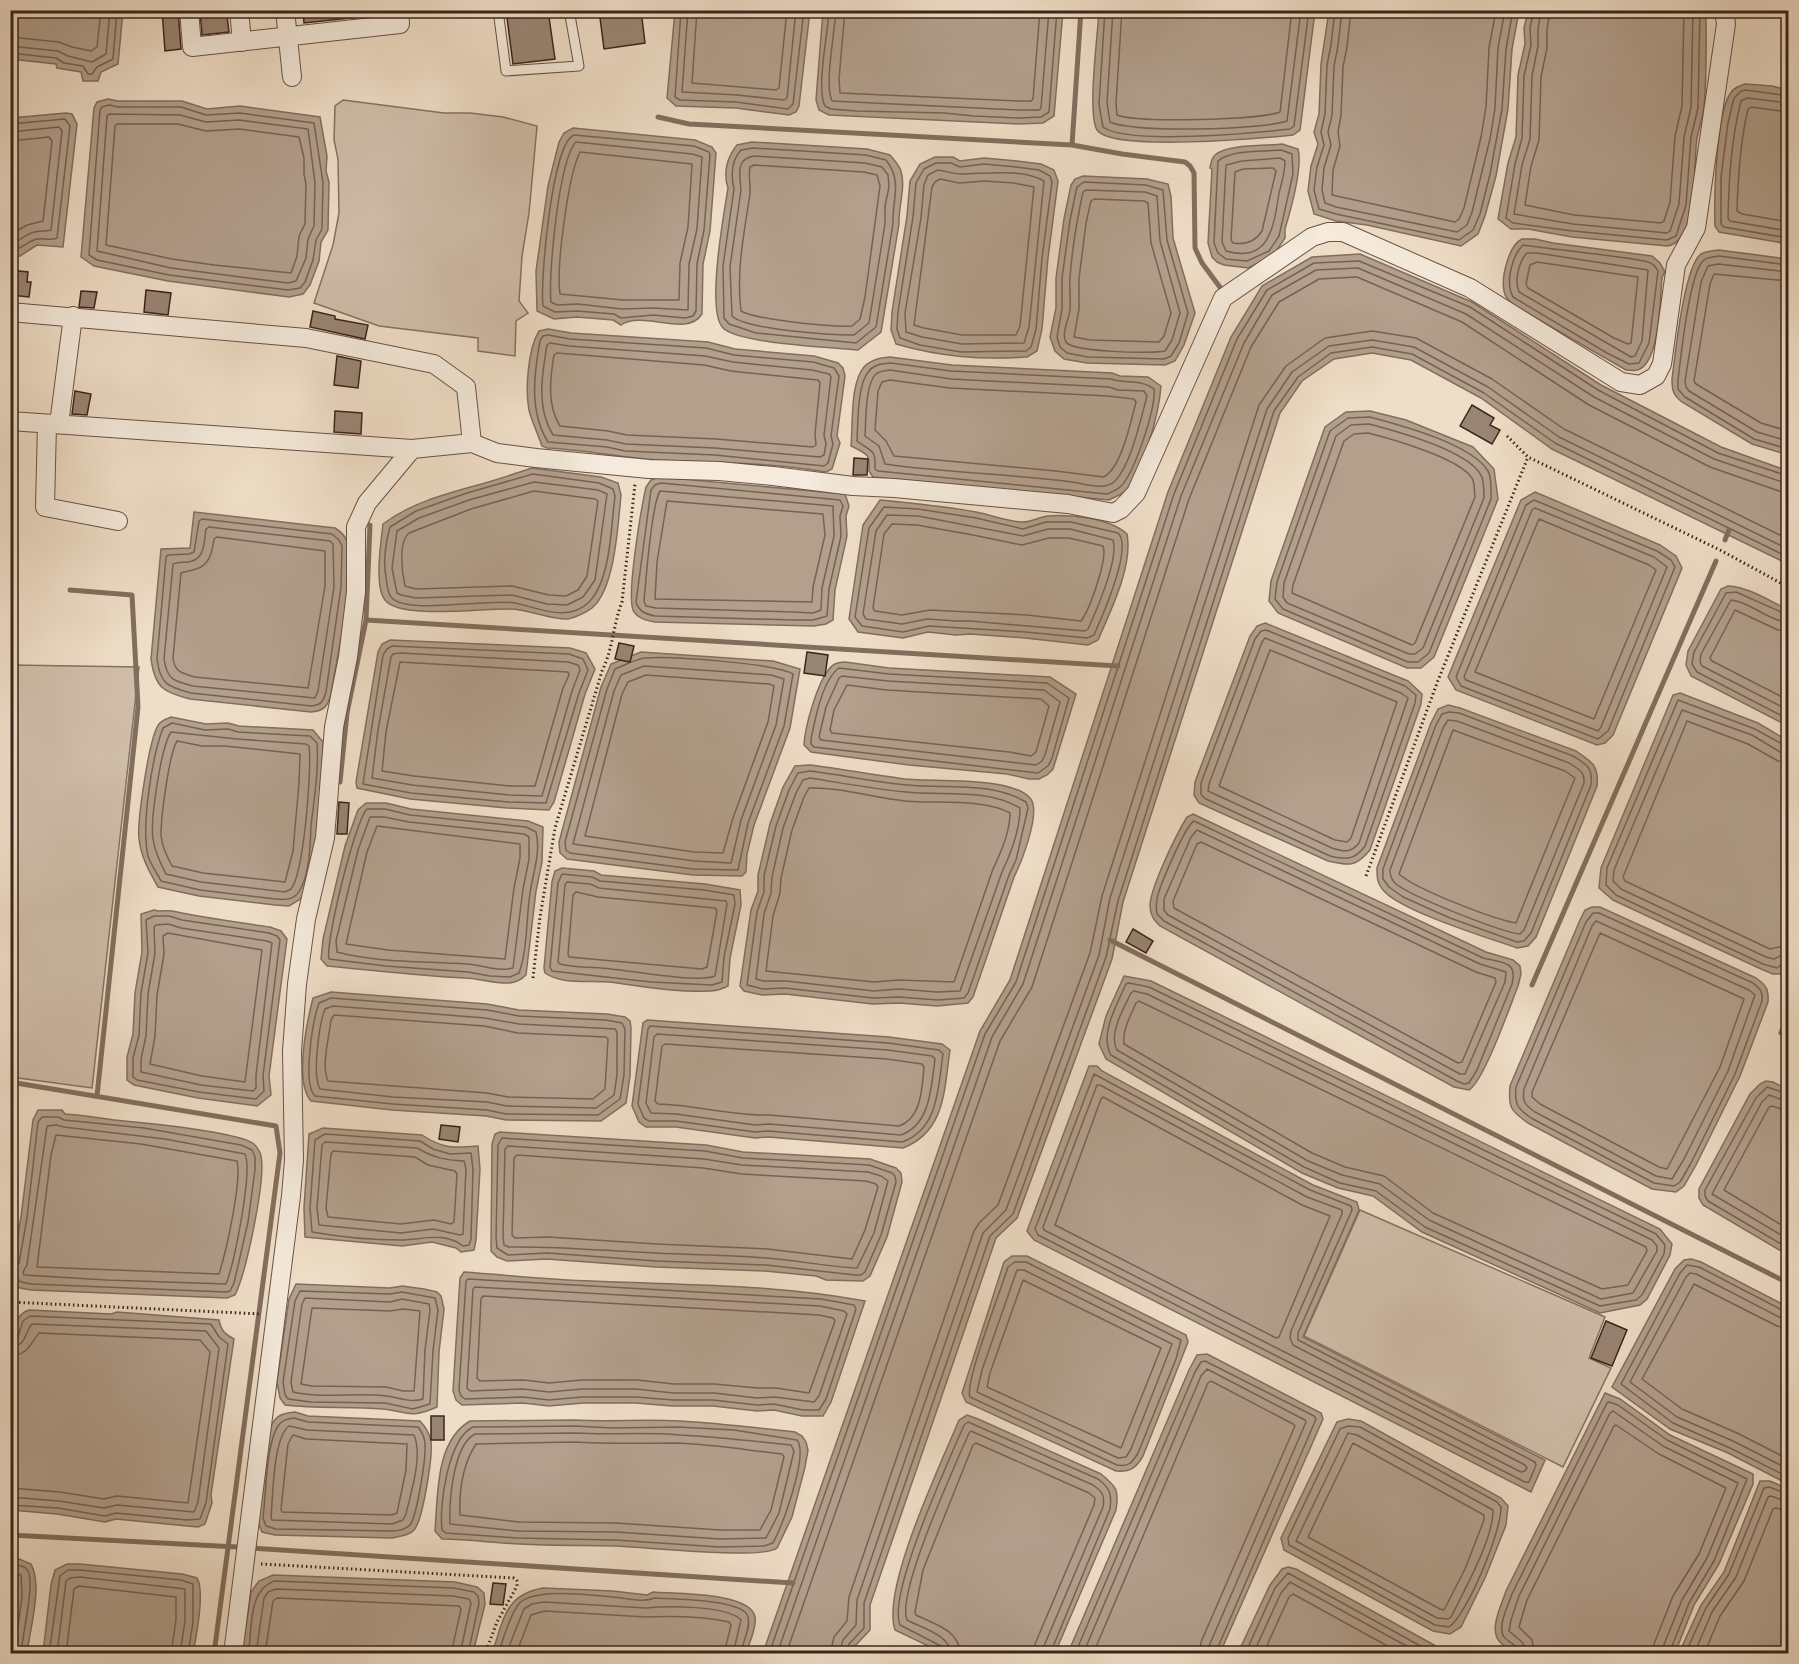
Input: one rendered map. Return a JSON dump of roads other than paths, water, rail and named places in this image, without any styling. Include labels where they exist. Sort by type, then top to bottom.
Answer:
[{"type":"street","points":[[189,10],[192,46],[400,24],[399,10]]},
{"type":"street","points":[[239,10],[242,42]]},
{"type":"street","points":[[285,10],[292,77]]},
{"type":"street","points":[[10,421],[412,449],[472,443],[497,453],[1068,504],[1113,513],[1121,509],[1136,493],[1223,298],[1312,237],[1328,232],[1342,232],[1470,288],[1621,382],[1633,386],[1646,383],[1656,375],[1662,364],[1676,265],[1696,228],[1725,24],[1724,10]]},
{"type":"street","points":[[10,312],[306,338],[434,364],[466,387],[472,443]]},
{"type":"street","points":[[73,316],[53,424],[45,507],[118,521]]},
{"type":"street","points":[[232,1653],[291,1196],[294,1160],[292,1050],[297,984],[306,919],[325,838],[334,727],[348,657],[356,592],[356,527],[367,503],[412,449]]},
{"type":"lane","points":[[498,10],[506,70],[579,66],[569,10]]},
{"type":"water","points":[[11,10],[123,11],[118,64],[101,72],[98,81],[83,81],[81,72],[57,68],[56,64],[11,59]]},
{"type":"water","points":[[675,11],[810,11],[799,106],[796,112],[789,115],[736,108],[676,106],[667,98]]},
{"type":"water","points":[[823,11],[1063,11],[1054,116],[1043,123],[1019,124],[829,115],[819,110],[816,100]]},
{"type":"water","points":[[1099,11],[1315,11],[1300,130],[1293,135],[1222,141],[1158,142],[1108,137],[1097,130],[1093,107]]},
{"type":"water","points":[[1329,11],[1519,11],[1512,49],[1508,109],[1496,176],[1478,234],[1461,246],[1367,225],[1336,221],[1314,214],[1308,191],[1311,166],[1318,144],[1314,132],[1319,114],[1321,64]]},
{"type":"water","points":[[1528,11],[1706,11],[1705,95],[1697,138],[1690,217],[1685,231],[1677,241],[1667,246],[1572,237],[1528,229],[1511,229],[1498,219],[1508,163],[1516,137],[1518,75],[1525,44],[1524,28]]},
{"type":"water","points":[[1745,84],[1788,90],[1788,244],[1719,232],[1715,226],[1719,138],[1725,105],[1731,92]]},
{"type":"water","points":[[108,99],[182,101],[207,109],[240,106],[320,117],[329,182],[328,230],[321,242],[319,261],[310,285],[303,294],[289,297],[168,281],[94,266],[81,257],[94,108],[97,102]]},
{"type":"water","points":[[72,114],[77,124],[63,247],[37,245],[20,256],[11,257],[11,118]]},
{"type":"water","points":[[573,128],[695,140],[712,147],[716,153],[710,231],[703,264],[702,314],[695,321],[676,324],[641,320],[621,325],[613,320],[577,317],[554,319],[537,311],[536,271],[548,186],[559,142],[564,133]]},
{"type":"water","points":[[752,142],[867,149],[890,155],[900,169],[903,184],[899,224],[881,332],[858,350],[747,338],[723,328],[718,318],[716,283],[728,188],[727,165],[737,145]]},
{"type":"water","points":[[1282,144],[1298,149],[1299,157],[1298,177],[1285,229],[1285,238],[1273,256],[1248,268],[1217,262],[1212,257],[1208,243],[1212,169],[1210,168],[1213,158],[1221,151],[1228,149]]},
{"type":"water","points":[[935,157],[953,157],[960,161],[984,158],[1017,161],[1041,164],[1054,170],[1058,181],[1042,329],[1037,351],[1027,357],[961,356],[929,352],[896,344],[891,330],[892,312],[910,181],[920,164]]},
{"type":"water","points":[[1083,176],[1147,179],[1168,184],[1171,196],[1173,238],[1195,313],[1184,345],[1175,361],[1165,365],[1087,363],[1064,359],[1055,351],[1050,337],[1056,308],[1056,278],[1064,219],[1071,185],[1075,179]]},
{"type":"water","points":[[1522,239],[1652,256],[1660,263],[1665,272],[1662,277],[1658,327],[1652,353],[1647,363],[1635,371],[1626,370],[1515,306],[1505,296],[1503,285],[1510,254],[1517,242]]},
{"type":"water","points":[[1719,250],[1788,259],[1788,455],[1752,444],[1682,402],[1674,392],[1672,379],[1678,333],[1690,275],[1701,254]]},
{"type":"water","points":[[1360,254],[1472,302],[1601,385],[1721,447],[1788,471],[1788,564],[1552,449],[1481,398],[1411,360],[1372,353],[1334,359],[1302,381],[1280,413],[1123,902],[1112,959],[1017,1218],[996,1238],[870,1605],[870,1630],[854,1647],[852,1653],[763,1653],[980,1031],[1010,980],[1168,492],[1231,337],[1262,286],[1312,257]]},
{"type":"water","points":[[548,329],[571,333],[708,342],[735,349],[814,356],[838,363],[843,368],[845,376],[837,436],[840,443],[832,469],[826,472],[763,465],[656,460],[542,446],[529,410],[528,381],[530,358],[535,339],[539,331]]},
{"type":"water","points":[[890,357],[952,365],[1148,377],[1161,386],[1154,425],[1139,469],[1124,492],[1109,500],[873,477],[869,471],[868,457],[851,446],[854,393],[860,374],[867,364],[880,358]]},
{"type":"water","points":[[1370,411],[1406,420],[1473,447],[1494,469],[1498,499],[1434,657],[1421,668],[1407,668],[1278,613],[1269,601],[1271,581],[1325,427],[1346,412]]},
{"type":"water","points":[[532,468],[601,477],[618,483],[621,495],[614,555],[606,586],[600,599],[592,608],[568,619],[510,609],[443,612],[407,610],[385,600],[379,575],[383,524],[405,510],[429,500]]},
{"type":"water","points":[[660,477],[845,494],[849,506],[846,516],[847,536],[835,590],[833,620],[814,626],[654,622],[638,616],[632,604],[632,590],[638,531],[646,487],[651,480]]},
{"type":"water","points":[[1535,492],[1660,545],[1676,556],[1682,568],[1613,735],[1605,743],[1597,745],[1456,690],[1448,677],[1521,500]]},
{"type":"water","points":[[880,500],[964,510],[1021,522],[1048,516],[1078,517],[1111,524],[1120,529],[1127,534],[1127,560],[1120,588],[1098,640],[1088,645],[970,634],[928,632],[903,638],[858,632],[849,619],[863,525]]},
{"type":"water","points":[[194,512],[335,528],[345,537],[349,562],[347,600],[331,694],[327,705],[322,709],[311,712],[190,699],[167,691],[158,683],[151,659],[161,549],[190,548]]},
{"type":"water","points":[[1728,586],[1751,592],[1788,610],[1788,726],[1691,676],[1686,665],[1688,651],[1721,589]]},
{"type":"water","points":[[1265,623],[1408,681],[1422,694],[1421,704],[1370,850],[1352,864],[1328,861],[1199,803],[1194,795],[1195,782],[1250,636],[1257,626]]},
{"type":"water","points":[[390,640],[570,648],[586,653],[595,669],[585,694],[554,802],[549,810],[410,799],[357,788],[356,782],[378,652],[382,644]]},
{"type":"water","points":[[641,652],[773,661],[800,669],[790,728],[754,825],[747,854],[746,872],[742,876],[693,875],[567,859],[560,853],[559,842],[601,687],[611,664]]},
{"type":"water","points":[[845,662],[889,668],[1050,677],[1076,694],[1053,769],[1039,779],[1029,779],[1007,774],[909,765],[811,752],[804,745],[816,695],[831,667],[836,663]]},
{"type":"water","points":[[1680,693],[1758,723],[1788,741],[1788,962],[1780,974],[1761,969],[1613,900],[1599,888],[1601,868],[1673,695]]},
{"type":"water","points":[[1448,705],[1576,751],[1590,761],[1597,773],[1597,786],[1536,937],[1528,946],[1517,948],[1425,915],[1392,898],[1378,882],[1377,868],[1431,723],[1438,709]]},
{"type":"water","points":[[171,717],[206,724],[228,723],[239,726],[313,730],[323,742],[316,854],[305,894],[299,900],[289,906],[275,905],[199,896],[158,887],[142,852],[139,839],[140,816],[144,780],[155,732],[160,723]]},
{"type":"water","points":[[810,765],[905,779],[990,783],[1007,786],[1030,798],[1034,814],[1029,837],[973,997],[968,1003],[937,1006],[899,1003],[873,1004],[785,994],[762,995],[744,991],[740,986],[751,910],[758,891],[758,875],[770,824],[783,787],[795,766]]},
{"type":"water","points":[[366,803],[386,803],[411,809],[528,821],[543,827],[542,862],[524,977],[515,982],[504,983],[327,966],[321,959],[323,939],[345,846],[358,810]]},
{"type":"water","points":[[1193,814],[1486,952],[1513,960],[1520,966],[1518,986],[1496,1042],[1475,1084],[1469,1090],[1454,1087],[1160,926],[1150,909],[1154,887],[1187,817]]},
{"type":"water","points":[[562,868],[594,871],[601,875],[705,884],[740,890],[741,905],[730,958],[728,986],[715,991],[685,991],[609,982],[567,981],[545,973],[552,882],[555,871]]},
{"type":"water","points":[[1600,907],[1756,978],[1764,985],[1768,994],[1768,1002],[1740,1076],[1696,1165],[1684,1186],[1676,1192],[1652,1189],[1528,1123],[1514,1112],[1510,1104],[1510,1086],[1580,920],[1585,910]]},
{"type":"water","points":[[154,910],[270,927],[281,931],[287,939],[269,1076],[271,1095],[257,1106],[198,1098],[134,1085],[127,1080],[127,1057],[133,1034],[135,993],[142,952],[141,914]]},
{"type":"water","points":[[1124,976],[1151,981],[1660,1229],[1672,1244],[1670,1255],[1647,1299],[1640,1305],[1600,1313],[1422,1232],[1373,1196],[1338,1188],[1302,1173],[1106,1059],[1099,1044],[1106,1016]]},
{"type":"water","points":[[331,992],[487,1004],[519,1010],[607,1014],[625,1017],[630,1021],[631,1028],[630,1076],[626,1103],[601,1121],[506,1120],[486,1116],[392,1110],[311,1101],[303,1080],[303,1051],[308,1022],[313,998]]},
{"type":"water","points":[[647,1020],[889,1037],[942,1044],[950,1050],[944,1094],[935,1120],[928,1131],[917,1141],[903,1148],[768,1137],[755,1138],[676,1127],[646,1127],[639,1122],[632,1106],[643,1023]]},
{"type":"water","points":[[1089,1066],[1097,1066],[1102,1071],[1313,1185],[1357,1202],[1359,1210],[1303,1337],[1545,1460],[1531,1492],[1034,1240],[1027,1231]]},
{"type":"water","points":[[1766,1081],[1788,1090],[1788,1255],[1703,1205],[1699,1198],[1699,1189],[1750,1094]]},
{"type":"water","points":[[38,1110],[62,1110],[65,1114],[192,1129],[231,1136],[254,1144],[261,1156],[261,1185],[249,1248],[235,1295],[227,1298],[31,1290],[15,1287],[11,1276],[33,1120]]},
{"type":"water","points":[[323,1128],[422,1135],[436,1143],[449,1146],[478,1146],[480,1169],[474,1250],[461,1252],[456,1248],[432,1242],[402,1246],[305,1237],[304,1208],[309,1134]]},
{"type":"water","points":[[500,1132],[706,1145],[743,1152],[870,1159],[896,1168],[901,1173],[902,1182],[887,1237],[870,1276],[863,1281],[826,1280],[816,1276],[765,1271],[656,1267],[547,1259],[507,1261],[497,1257],[491,1251],[492,1144],[495,1134]]},
{"type":"water","points":[[1012,1256],[1027,1256],[1186,1335],[1188,1342],[1143,1456],[1132,1468],[1126,1471],[1116,1471],[966,1402],[962,1393],[1004,1262]]},
{"type":"water","points":[[1691,1259],[1788,1307],[1788,1484],[1728,1453],[1670,1429],[1612,1387],[1675,1269],[1684,1260]]},
{"type":"water","points":[[464,1272],[560,1280],[764,1288],[865,1301],[831,1402],[823,1416],[802,1416],[774,1410],[757,1411],[713,1406],[636,1403],[583,1403],[549,1406],[523,1403],[462,1405],[456,1400],[453,1391],[460,1278]]},
{"type":"water","points":[[296,1284],[390,1288],[402,1286],[437,1292],[441,1296],[444,1309],[439,1352],[437,1407],[415,1414],[371,1408],[285,1405],[280,1398],[277,1382],[289,1299]]},
{"type":"water","points":[[29,1310],[111,1314],[117,1312],[219,1320],[224,1332],[234,1339],[211,1495],[212,1503],[205,1524],[198,1527],[116,1519],[105,1522],[57,1514],[11,1510],[11,1338],[19,1318]]},
{"type":"water","points":[[1207,1354],[1321,1413],[1323,1419],[1220,1653],[1068,1653],[1189,1370],[1197,1355]]},
{"type":"water","points":[[1605,1393],[1620,1399],[1670,1435],[1753,1474],[1753,1484],[1719,1564],[1694,1605],[1675,1653],[1516,1653],[1503,1645],[1497,1637],[1495,1631],[1499,1610],[1506,1591]]},
{"type":"water","points":[[295,1412],[308,1416],[420,1421],[428,1432],[431,1448],[424,1501],[421,1514],[412,1532],[392,1538],[275,1535],[262,1532],[257,1520],[261,1469],[269,1430],[274,1421],[283,1414]]},
{"type":"water","points":[[967,1415],[1101,1474],[1116,1489],[1116,1510],[1055,1653],[943,1653],[895,1630],[893,1611],[904,1557],[959,1420]]},
{"type":"water","points":[[1348,1419],[1361,1421],[1501,1498],[1508,1506],[1506,1525],[1485,1578],[1461,1627],[1450,1634],[1433,1631],[1284,1550],[1281,1538],[1337,1422]]},
{"type":"water","points":[[667,1420],[795,1432],[802,1436],[808,1450],[805,1467],[792,1517],[777,1548],[750,1553],[727,1553],[617,1546],[532,1545],[442,1539],[435,1531],[438,1486],[444,1455],[459,1430],[470,1421]]},
{"type":"water","points":[[1760,1481],[1770,1481],[1788,1489],[1788,1653],[1679,1653],[1701,1605],[1724,1572]]},
{"type":"water","points":[[11,1559],[19,1559],[31,1564],[36,1584],[35,1607],[27,1653],[11,1653]]},
{"type":"water","points":[[67,1564],[182,1574],[197,1578],[200,1603],[193,1653],[43,1653],[51,1585],[55,1570]]},
{"type":"water","points":[[1288,1567],[1296,1569],[1434,1645],[1444,1653],[1238,1653],[1270,1585],[1282,1569]]},
{"type":"water","points":[[273,1575],[455,1582],[477,1587],[484,1593],[485,1604],[473,1653],[242,1654],[251,1592],[259,1581]]},
{"type":"water","points":[[543,1588],[647,1595],[653,1592],[677,1593],[727,1599],[750,1609],[755,1617],[755,1626],[746,1653],[492,1653],[503,1620],[513,1603],[530,1591]]},
{"type":"waterway","points":[[1081,10],[1072,145],[1185,162],[1190,166],[1194,173],[1195,248],[1202,263],[1222,290]]},
{"type":"waterway","points":[[658,117],[689,124],[1072,145]]},
{"type":"waterway","points":[[340,782],[347,713],[366,620],[370,525]]},
{"type":"waterway","points":[[1725,540],[1729,530]]},
{"type":"waterway","points":[[1532,985],[1716,561]]},
{"type":"waterway","points":[[70,590],[132,595],[138,707],[97,1096]]},
{"type":"waterway","points":[[366,620],[1118,666]]},
{"type":"waterway","points":[[1110,940],[1788,1283]]},
{"type":"waterway","points":[[1781,1033],[1788,1016]]},
{"type":"waterway","points":[[10,1082],[276,1126],[280,1153],[214,1654]]},
{"type":"waterway","points":[[10,1535],[237,1547]]},
{"type":"waterway","points":[[250,1548],[793,1583]]}]
